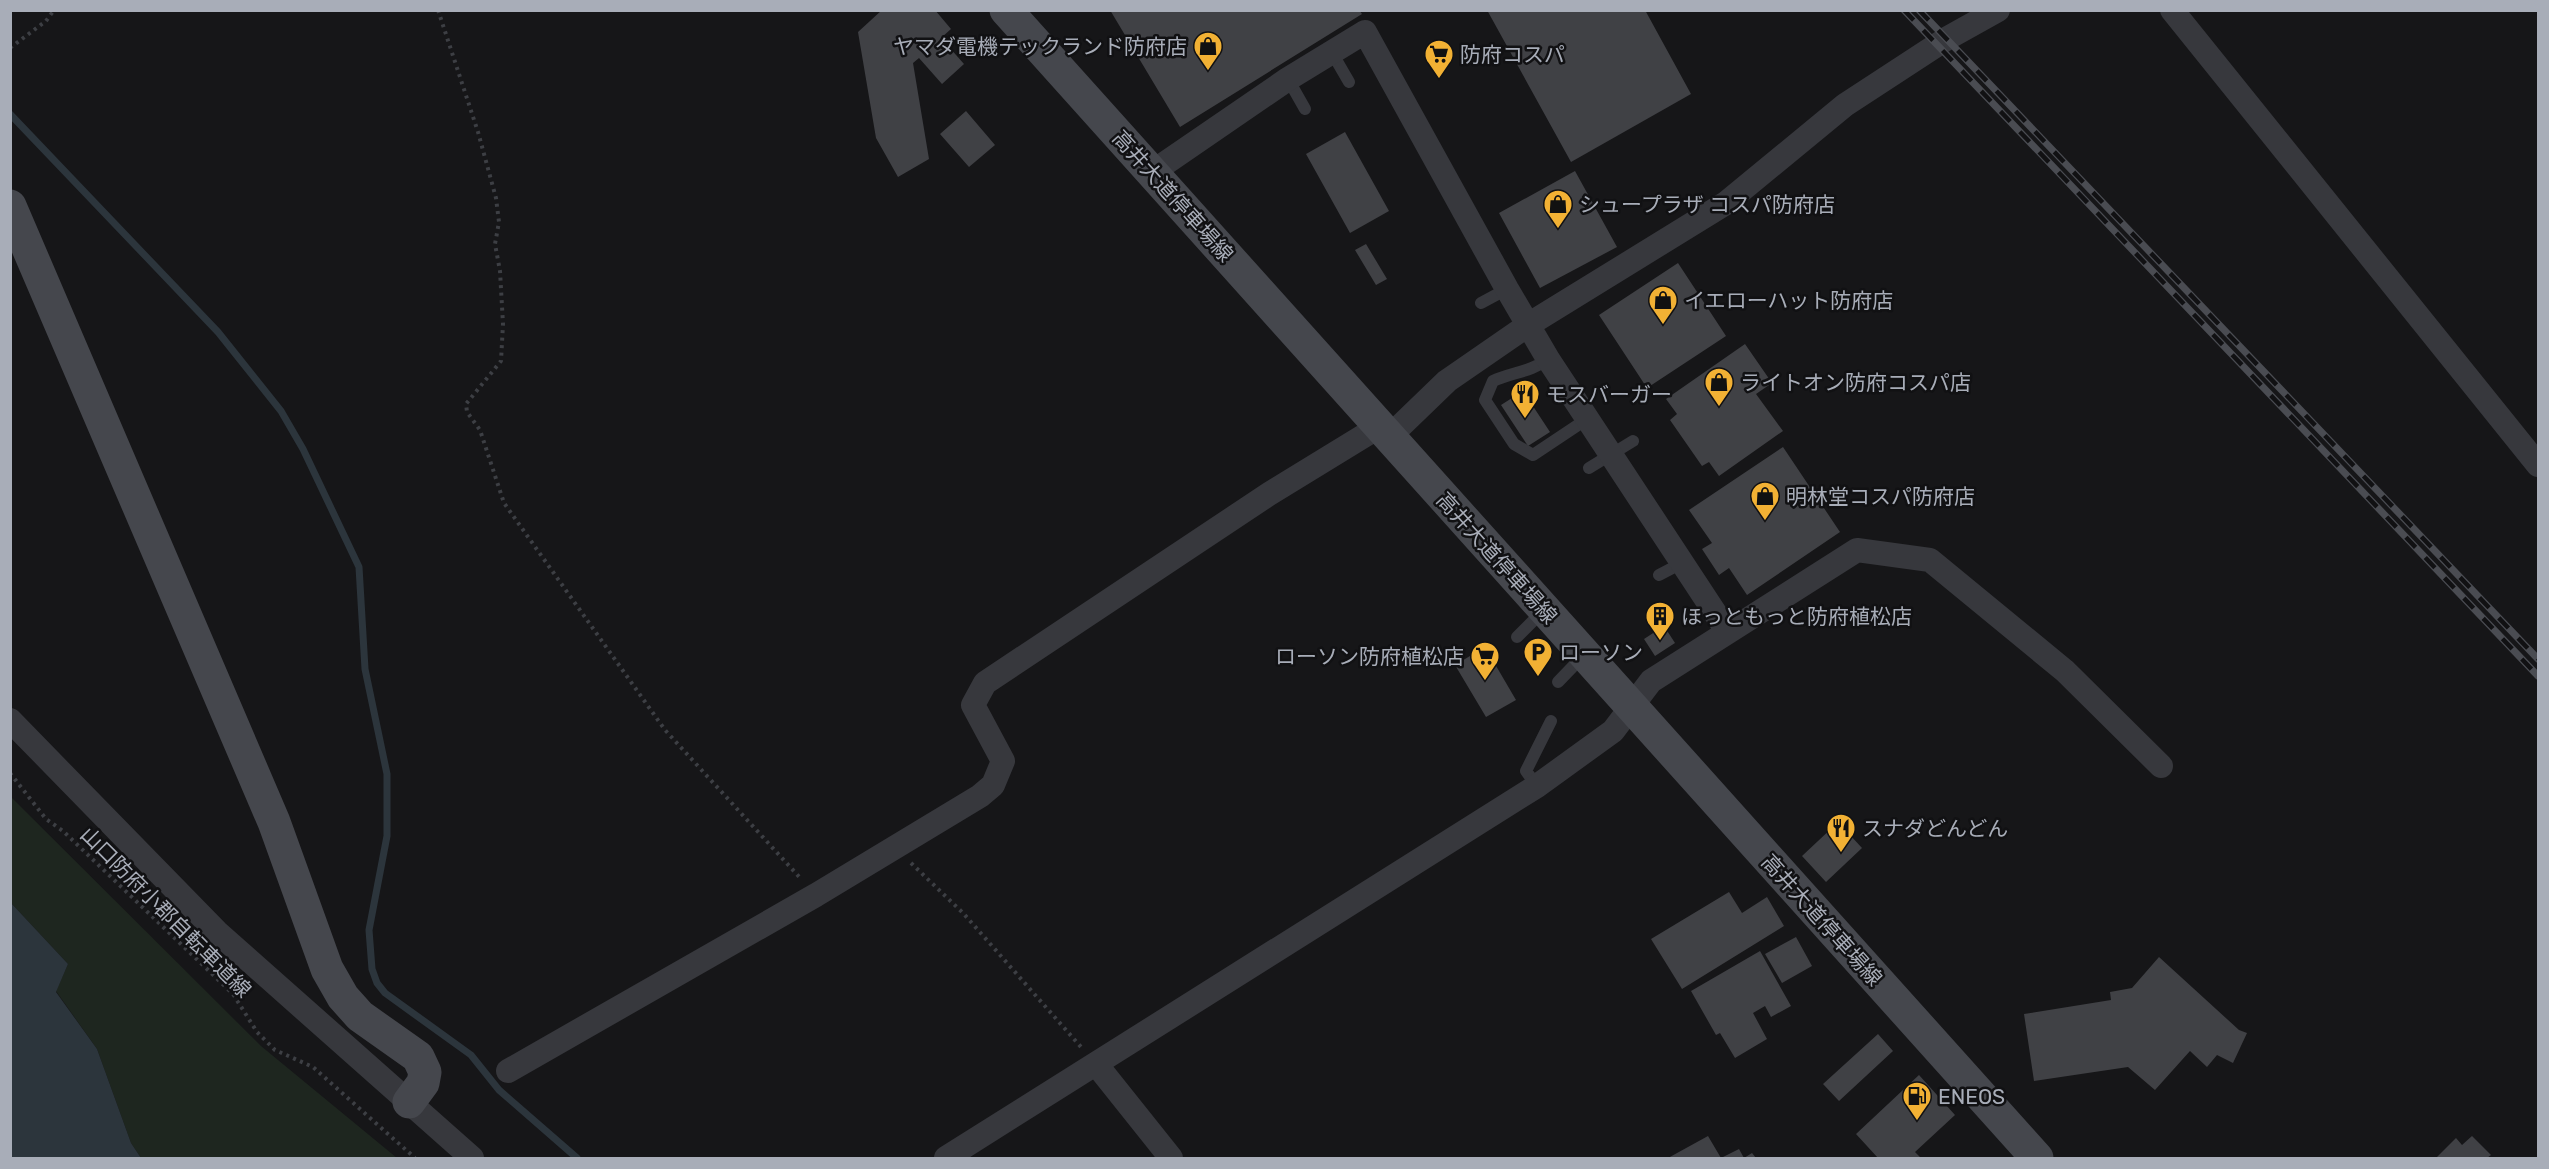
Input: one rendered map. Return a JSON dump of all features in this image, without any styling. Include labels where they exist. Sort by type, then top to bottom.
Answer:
[{"type":"main road","name":"高井大道停車場線","points":[[1006,10],[1583,656],[2037,1158]]},
{"type":"main road","points":[[10,206],[274,822],[327,969],[343,997],[360,1016],[418,1057],[425,1072],[423,1083],[409,1102]]},
{"type":"street","points":[[508,1071],[816,895],[980,796],[993,785],[1003,760],[973,705],[985,683],[1269,494],[1384,431],[1448,381],[1528,325],[1726,204],[1845,105],[1946,39],[1998,10]]},
{"type":"street","points":[[2172,10],[2279,147],[2538,465]]},
{"type":"street","points":[[1151,173],[1288,79],[1365,32],[1506,290],[1548,359],[1727,631]]},
{"type":"street","points":[[946,1158],[1537,786],[1613,731],[1632,709],[1651,681],[1857,550],[1930,560],[2065,671],[2161,766]]},
{"type":"street","points":[[10,720],[217,932],[472,1158]]},
{"type":"street","points":[[1096,1064],[1171,1158]]},
{"type":"lane","points":[[1331,51],[1349,82]]},
{"type":"lane","points":[[1288,79],[1305,109]]},
{"type":"lane","points":[[1481,303],[1506,290]]},
{"type":"lane","points":[[1548,359],[1534,370],[1513,371],[1493,381],[1485,400],[1514,444],[1533,455],[1587,419]]},
{"type":"lane","points":[[1589,468],[1633,441]]},
{"type":"lane","points":[[1659,575],[1682,563]]},
{"type":"lane","points":[[1517,637],[1543,611]]},
{"type":"lane","points":[[1558,682],[1583,656]]},
{"type":"lane","points":[[1537,786],[1527,771],[1551,722]]},
{"type":"path","points":[[10,48],[46,21],[54,10]]},
{"type":"path","points":[[438,10],[478,132],[498,214],[495,244],[500,271],[503,324],[501,361],[466,404],[467,412],[480,430],[504,502],[665,730],[816,895]]},
{"type":"path","name":"山口防府小郡自転車道線","points":[[10,773],[46,819],[63,831],[233,994],[258,1032],[276,1050],[313,1067],[415,1158]]},
{"type":"path","points":[[896,848],[963,913],[1096,1064]]},
{"type":"shaded area","points":[[10,796],[261,1046],[397,1158],[141,1158],[131,1143],[97,1049],[56,991],[68,964],[11,903]]},
{"type":"shaded area","points":[[11,903],[68,964],[56,992],[97,1049],[131,1143],[141,1158],[11,1158]]},
{"type":"building","points":[[882,10],[935,10],[951,29],[941,38],[964,64],[942,84],[919,58],[913,63],[929,159],[898,177],[876,138],[858,32]]},
{"type":"building","name":"ヤマダ電機テックランド防府店","points":[[1110,10],[1359,10],[1362,14],[1180,127]]},
{"type":"building","points":[[1487,10],[1645,10],[1691,94],[1571,162]]},
{"type":"building","points":[[966,111],[995,145],[969,167],[940,134]]},
{"type":"building","points":[[1345,132],[1389,211],[1350,233],[1306,154]]},
{"type":"building","name":"シュープラザ コスパ防府店","points":[[1575,171],[1617,247],[1540,288],[1499,213]]},
{"type":"building","points":[[1366,244],[1387,279],[1376,285],[1355,250]]},
{"type":"building","name":"イエローハット防府店","points":[[1678,263],[1726,336],[1647,388],[1599,315]]},
{"type":"building","name":"ライトオン防府コスパ店","points":[[1745,344],[1772,383],[1756,394],[1783,431],[1719,476],[1709,462],[1702,466],[1670,420],[1677,414],[1666,399]]},
{"type":"building","name":"モスバーガー","points":[[1523,391],[1550,432],[1528,446],[1501,405]]},
{"type":"building","name":"明林堂コスパ防府店","points":[[1783,447],[1840,532],[1747,595],[1729,568],[1719,575],[1702,549],[1712,543],[1689,510]]},
{"type":"building","name":"ほっともっと防府植松店","points":[[1664,626],[1675,643],[1655,656],[1644,639]]},
{"type":"building","name":"ローソン防府植松店","points":[[1485,647],[1516,700],[1486,717],[1455,665]]},
{"type":"building","points":[[1834,826],[1846,838],[1850,835],[1862,848],[1826,882],[1802,856]]},
{"type":"building","points":[[1729,892],[1742,913],[1767,897],[1784,926],[1682,989],[1651,939]]},
{"type":"building","points":[[1796,937],[1812,966],[1782,983],[1765,954]]},
{"type":"building","points":[[1760,951],[1791,1006],[1771,1017],[1765,1006],[1753,1013],[1767,1039],[1735,1058],[1720,1033],[1716,1035],[1691,991]]},
{"type":"building","points":[[2159,957],[2239,1030],[2247,1033],[2233,1063],[2217,1055],[2207,1067],[2190,1051],[2155,1090],[2128,1067],[2034,1081],[2024,1014],[2111,1000],[2110,992],[2132,988]]},
{"type":"building","points":[[1878,1034],[1893,1051],[1839,1101],[1823,1084]]},
{"type":"building","points":[[1919,1075],[1955,1115],[1915,1152],[1921,1158],[1878,1158],[1856,1134]]},
{"type":"building","points":[[1708,1136],[1721,1158],[1668,1158]]},
{"type":"building","points":[[2472,1136],[2491,1155],[2487,1158],[2436,1158],[2456,1138],[2462,1145]]},
{"type":"building","points":[[1739,1149],[1744,1158],[1721,1158]]},
{"type":"building","points":[[1752,1153],[1756,1158],[1744,1158]]},
{"type":"waterway","points":[[10,114],[218,332],[281,411],[303,449],[359,567],[365,669],[387,774],[387,836],[369,930],[372,969],[377,983],[385,993],[471,1055],[499,1090],[577,1158]]},
{"type":"railway","points":[[1904,10],[2538,676]]},
{"type":"railway","points":[[1919,10],[2538,659]]},
{"type":"place","name":"ヤマダ電機テックランド防府店","points":[[1208,72]]},
{"type":"place","name":"防府コスパ","points":[[1439,80]]},
{"type":"place","name":"シュープラザ コスパ防府店","points":[[1558,230]]},
{"type":"place","name":"イエローハット防府店","points":[[1663,326]]},
{"type":"place","name":"ライトオン防府コスパ店","points":[[1719,408]]},
{"type":"place","name":"モスバーガー","points":[[1525,420]]},
{"type":"place","name":"明林堂コスパ防府店","points":[[1765,522]]},
{"type":"place","name":"ほっともっと防府植松店","points":[[1660,642]]},
{"type":"place","name":"ローソン","points":[[1538,678]]},
{"type":"place","name":"ローソン防府植松店","points":[[1485,682]]},
{"type":"place","name":"スナダどんどん","points":[[1841,854]]},
{"type":"place","name":"ENEOS","points":[[1917,1122]]}]
